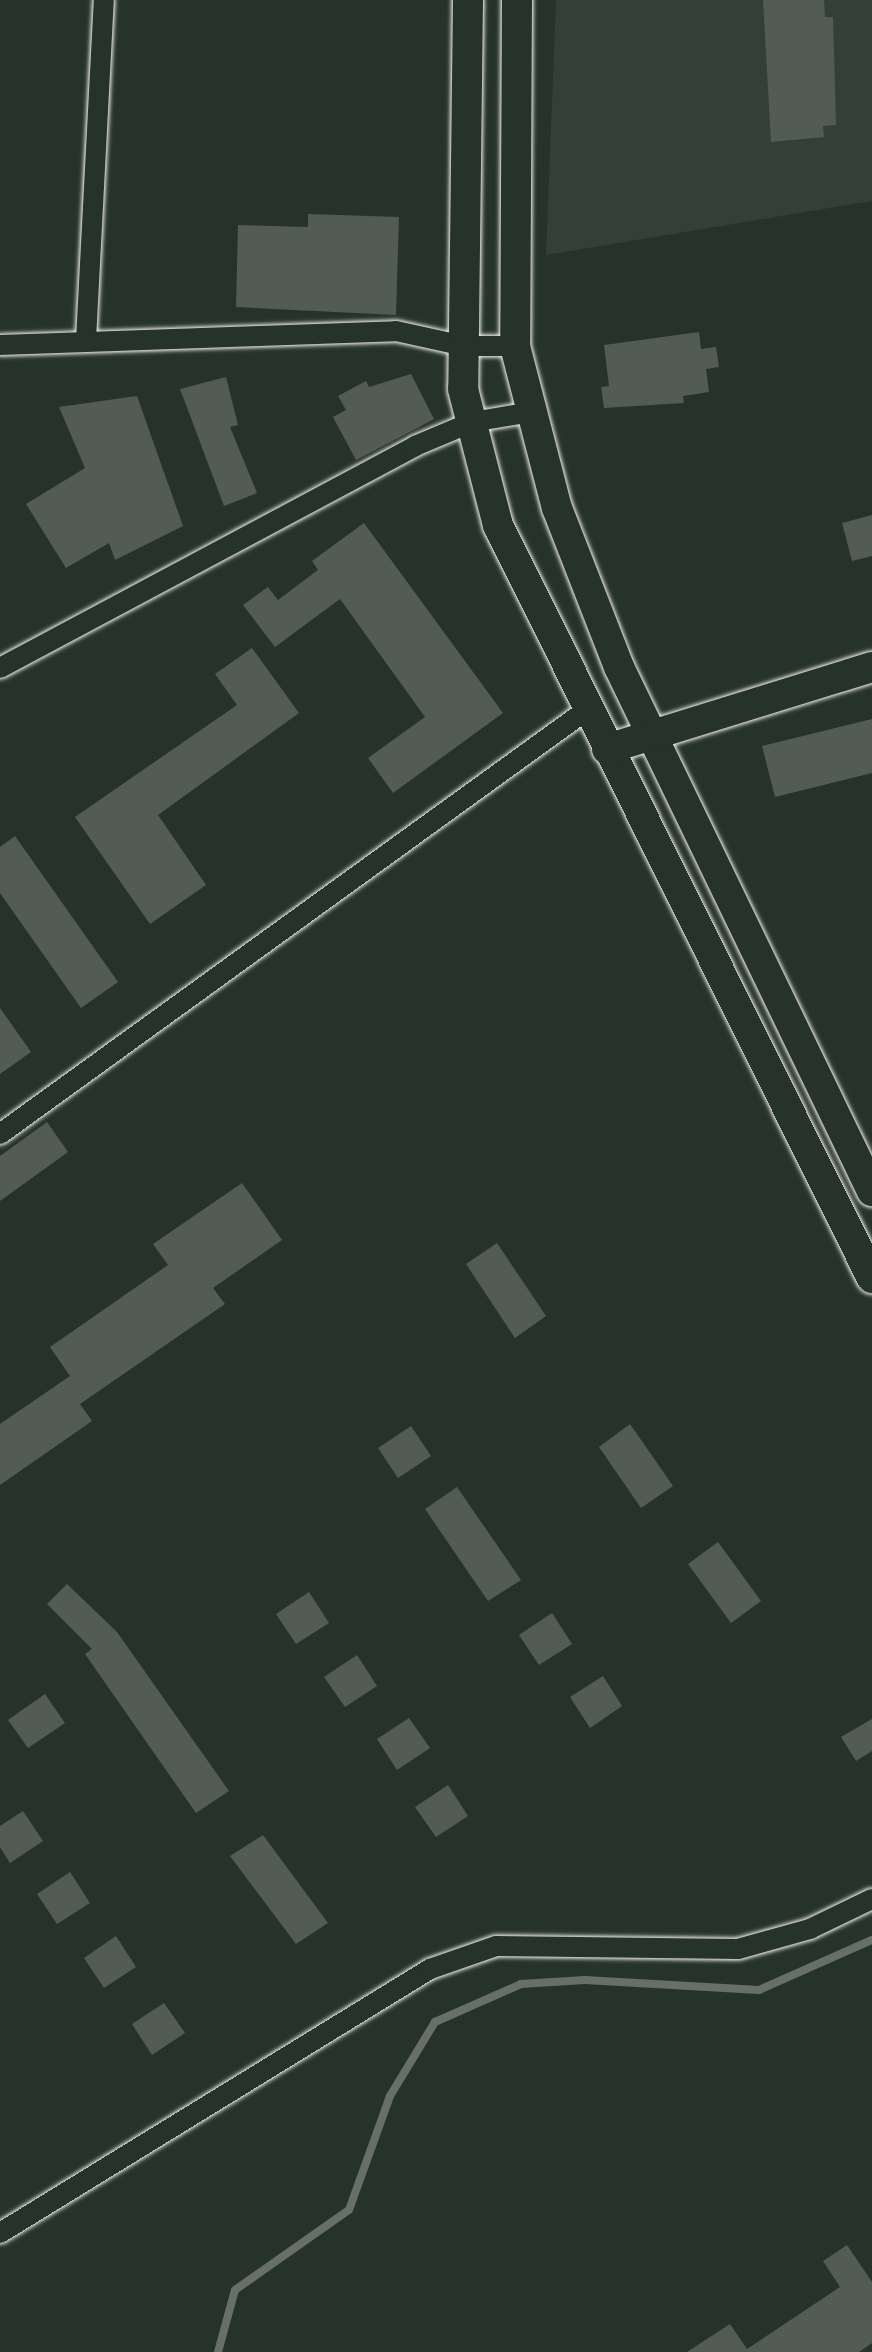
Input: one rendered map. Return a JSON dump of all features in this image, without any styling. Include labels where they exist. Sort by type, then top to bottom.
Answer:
[{"type":"street","points":[[86,340],[104,0]]},
{"type":"street","points":[[468,0],[464,346],[472,422],[498,525],[872,1278]]},
{"type":"street","points":[[517,0],[515,346],[557,508],[653,738],[872,1191]]},
{"type":"street","points":[[0,345],[396,331],[464,346],[515,346]]},
{"type":"street","points":[[0,668],[472,422],[532,412]]},
{"type":"street","points":[[607,749],[653,738],[872,667]]},
{"type":"street","points":[[0,1134],[588,709]]},
{"type":"street","points":[[0,2233],[430,1969],[496,1946],[738,1949],[810,1929],[872,1899]]},
{"type":"shaded area","points":[[556,0],[872,0],[872,201],[546,255]]},
{"type":"building","points":[[763,0],[824,0],[825,17],[833,17],[836,125],[823,126],[824,137],[771,142]]},
{"type":"building","points":[[308,214],[399,217],[396,315],[236,307],[238,225],[308,227]]},
{"type":"building","points":[[699,332],[701,349],[716,347],[719,367],[706,369],[709,392],[683,396],[684,403],[604,408],[601,387],[609,386],[604,345]]},
{"type":"building","points":[[411,374],[434,419],[356,460],[333,417],[346,410],[338,396],[366,381],[369,387]]},
{"type":"building","points":[[226,377],[238,425],[230,427],[257,493],[224,506],[180,389]]},
{"type":"building","points":[[137,396],[183,526],[115,560],[109,543],[66,568],[26,504],[85,468],[59,407]]},
{"type":"building","points":[[872,515],[872,556],[852,561],[842,523]]},
{"type":"building","points":[[364,523],[503,713],[393,793],[368,758],[425,717],[340,599],[275,647],[243,605],[268,587],[278,600],[318,570],[312,561]]},
{"type":"building","points":[[252,648],[299,713],[158,815],[206,885],[150,924],[75,817],[237,705],[215,674]]},
{"type":"building","points":[[872,719],[872,773],[775,797],[762,746]]},
{"type":"building","points":[[15,836],[118,982],[81,1008],[0,893],[0,847]]},
{"type":"building","points":[[0,1008],[31,1052],[0,1074]]},
{"type":"building","points":[[47,1122],[68,1152],[0,1201],[0,1156]]},
{"type":"building","points":[[242,1183],[282,1240],[213,1288],[225,1304],[80,1404],[92,1421],[0,1485],[0,1424],[70,1376],[50,1347],[168,1265],[153,1244]]},
{"type":"building","points":[[497,1243],[546,1316],[515,1338],[466,1264]]},
{"type":"building","points":[[630,1424],[673,1486],[641,1508],[599,1447]]},
{"type":"building","points":[[411,1426],[431,1456],[398,1478],[378,1448]]},
{"type":"building","points":[[457,1487],[521,1580],[488,1601],[425,1509]]},
{"type":"building","points":[[718,1542],[761,1601],[731,1623],[688,1564]]},
{"type":"building","points":[[67,1584],[117,1632],[229,1791],[196,1813],[85,1654],[92,1649],[47,1604]]},
{"type":"building","points":[[309,1592],[329,1623],[296,1644],[276,1614]]},
{"type":"building","points":[[552,1613],[572,1644],[539,1665],[519,1635]]},
{"type":"building","points":[[357,1655],[377,1686],[345,1707],[324,1677]]},
{"type":"building","points":[[603,1676],[622,1706],[590,1728],[570,1697]]},
{"type":"building","points":[[45,1694],[65,1723],[28,1748],[8,1720]]},
{"type":"building","points":[[409,1718],[430,1748],[397,1770],[377,1739]]},
{"type":"building","points":[[872,1719],[872,1751],[856,1761],[841,1737]]},
{"type":"building","points":[[448,1785],[468,1816],[436,1837],[415,1807]]},
{"type":"building","points":[[23,1811],[43,1841],[10,1863],[0,1847],[0,1826]]},
{"type":"building","points":[[263,1835],[328,1923],[296,1944],[230,1856]]},
{"type":"building","points":[[70,1872],[90,1903],[57,1924],[37,1894]]},
{"type":"building","points":[[116,1936],[136,1967],[104,1988],[84,1958]]},
{"type":"building","points":[[164,2003],[185,2033],[152,2055],[132,2024]]},
{"type":"building","points":[[847,2245],[872,2282],[872,2343],[859,2352],[687,2352],[730,2324],[747,2349],[840,2287],[823,2261]]},
{"type":"waterway","points":[[218,2352],[235,2290],[349,2210],[390,2096],[435,2022],[521,1984],[585,1980],[759,1990],[872,1940]]}]
